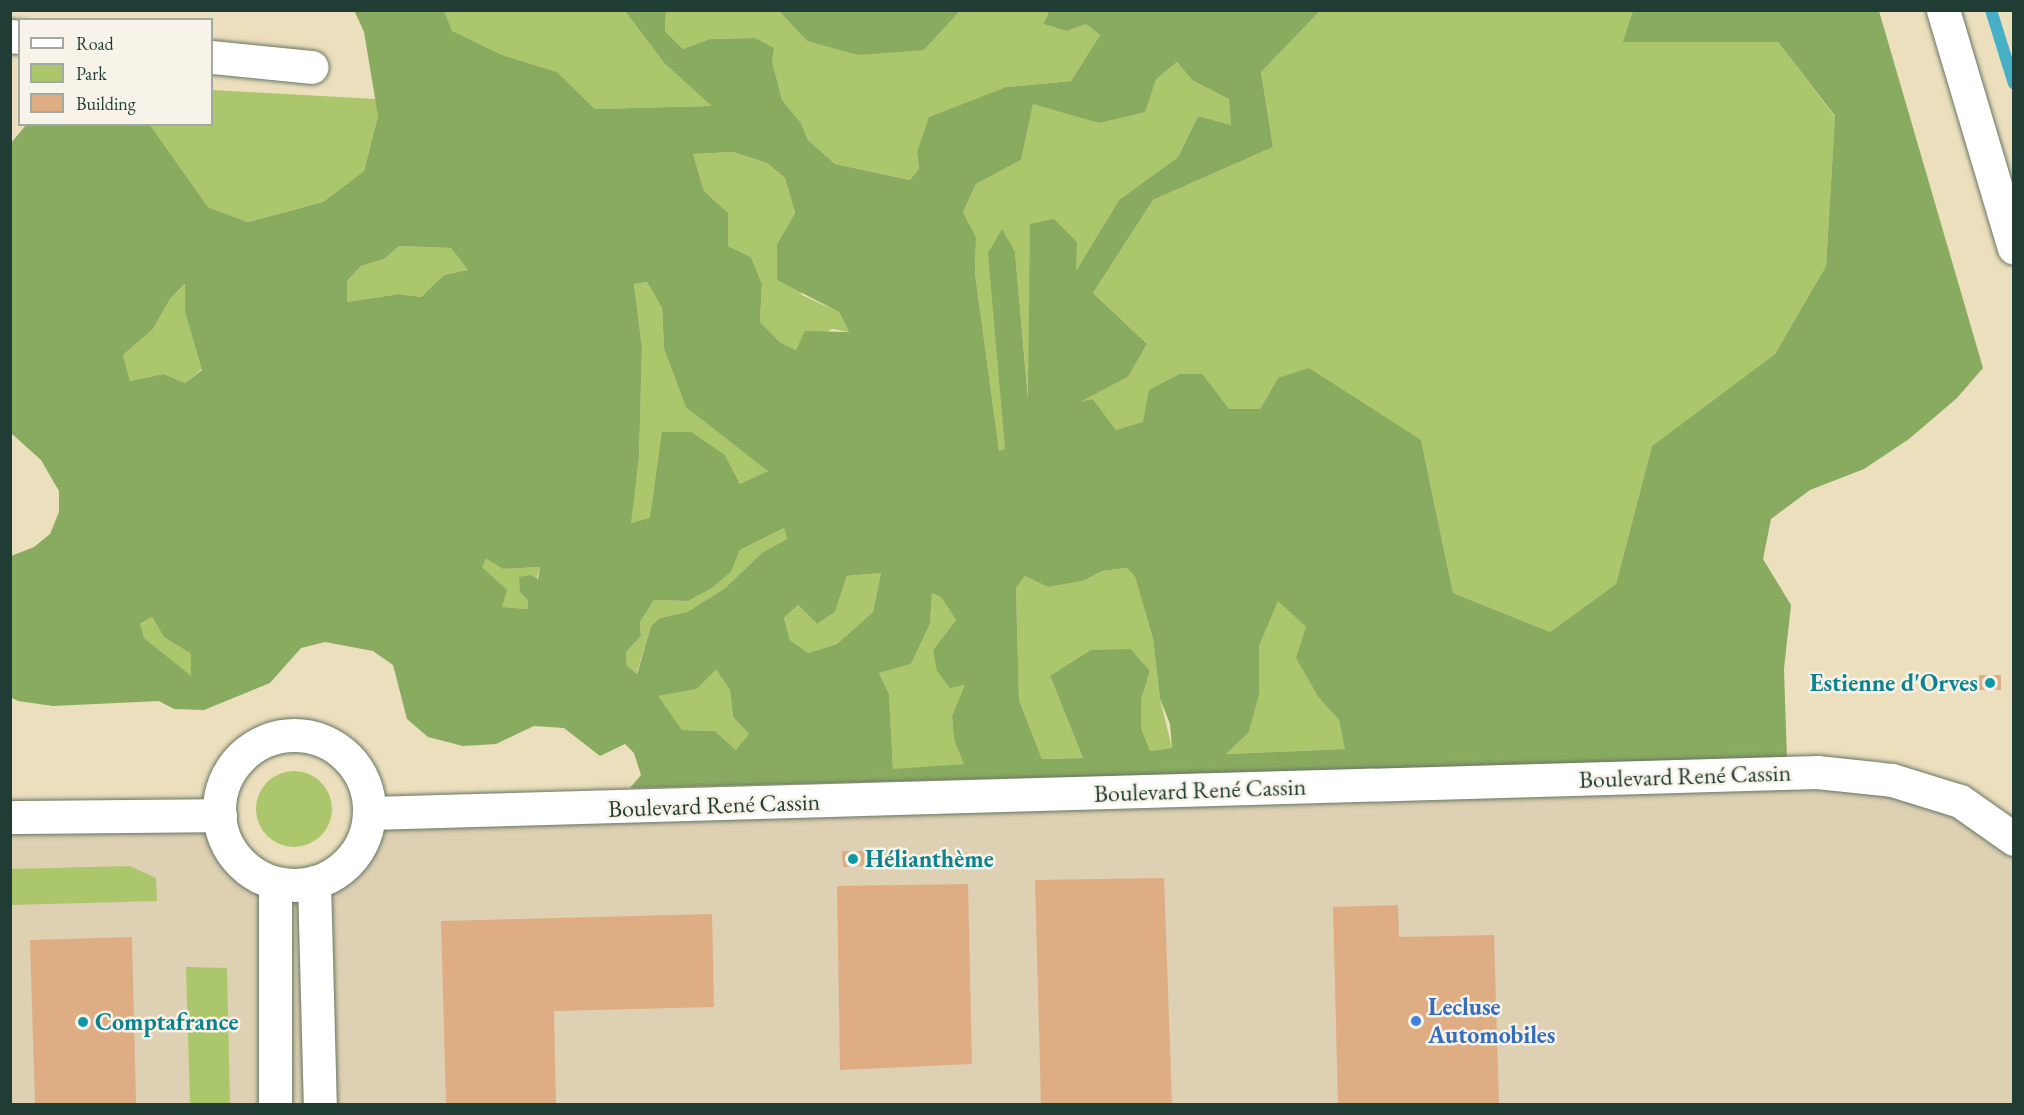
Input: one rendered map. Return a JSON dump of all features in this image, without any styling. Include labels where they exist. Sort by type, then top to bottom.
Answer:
[{"type":"street","points":[[1943,10],[2013,248]]},
{"type":"street","points":[[213,57],[312,67]]},
{"type":"street","points":[[295,734],[318,738],[342,750],[360,770],[369,795],[370,813],[361,846],[345,867],[301,886],[275,884],[251,873],[232,854],[221,830],[219,796],[228,771],[246,751],[269,738],[295,734]]},
{"type":"street","name":"Boulevard René Cassin","points":[[370,813],[1818,772],[1892,780],[1960,801],[1993,821],[2013,839]]},
{"type":"street","points":[[10,817],[220,815]]},
{"type":"street","points":[[314,882],[320,1104]]},
{"type":"street","points":[[275,884],[275,1104]]},
{"type":"shaded area","points":[[1892,780],[2013,839],[2013,1104],[11,1104],[10,817],[221,830],[232,854],[251,873],[275,884],[301,886],[327,879],[345,867],[361,846],[370,821]]},
{"type":"green space","points":[[354,10],[444,11],[452,31],[502,55],[557,72],[595,109],[712,106],[665,64],[625,11],[666,11],[665,31],[683,49],[710,39],[755,38],[774,48],[772,61],[782,100],[801,123],[808,140],[835,164],[910,180],[919,169],[917,152],[929,117],[1007,87],[1071,81],[1100,35],[1086,24],[1067,31],[1043,24],[1049,11],[1320,11],[1261,72],[1273,147],[1153,200],[1093,293],[1147,344],[1128,377],[1080,402],[1093,399],[1116,430],[1143,422],[1149,390],[1180,374],[1202,374],[1229,409],[1260,409],[1278,378],[1309,368],[1421,440],[1453,593],[1550,632],[1616,584],[1652,446],[1775,354],[1826,266],[1835,116],[1778,42],[1623,42],[1633,11],[1879,11],[1983,368],[1957,398],[1909,439],[1864,469],[1810,490],[1771,519],[1763,559],[1791,605],[1784,669],[1787,759],[630,788],[641,775],[634,753],[625,744],[600,756],[564,728],[534,726],[496,744],[463,746],[428,737],[407,719],[393,665],[373,651],[325,642],[301,648],[270,683],[204,710],[174,709],[159,701],[53,706],[18,701],[10,697],[11,556],[34,547],[50,534],[59,512],[59,491],[41,460],[11,433],[11,143],[25,126],[151,126],[208,207],[247,222],[323,202],[364,171],[378,116],[364,32]],"holes":[[[1177,62],[1192,80],[1229,99],[1231,125],[1198,116],[1178,157],[1119,200],[1076,271],[1077,242],[1054,219],[1030,224],[1028,399],[1015,252],[1002,229],[988,253],[1005,449],[999,451],[975,273],[976,237],[963,212],[976,184],[1021,160],[1033,104],[1099,123],[1145,112],[1156,79]],[[733,152],[767,163],[785,178],[795,213],[777,244],[777,280],[839,312],[849,332],[805,331],[796,350],[781,343],[760,322],[762,284],[751,257],[728,246],[728,213],[704,191],[693,154]],[[399,246],[451,248],[468,270],[444,275],[421,297],[399,294],[347,302],[347,281],[361,266],[384,259]],[[647,282],[662,308],[664,348],[686,407],[768,471],[740,484],[725,455],[691,432],[662,432],[650,518],[631,523],[639,457],[642,348],[634,284]],[[185,284],[185,312],[202,370],[185,383],[164,374],[130,381],[123,355],[153,329],[170,299]],[[784,528],[787,539],[763,552],[724,589],[687,612],[660,618],[651,626],[637,674],[627,666],[626,652],[641,636],[640,622],[654,600],[688,601],[712,588],[731,572],[740,550]],[[486,559],[503,569],[540,567],[538,579],[530,575],[519,577],[520,592],[528,600],[528,609],[502,607],[507,590],[482,567]],[[1127,568],[1135,577],[1153,639],[1160,699],[1170,724],[1172,748],[1150,751],[1141,728],[1141,700],[1150,671],[1131,649],[1091,650],[1050,676],[1083,758],[1042,759],[1019,700],[1016,588],[1025,576],[1048,587],[1083,581],[1102,571]],[[881,573],[873,612],[837,644],[808,653],[790,640],[784,618],[798,605],[817,624],[835,612],[847,576]],[[932,593],[941,597],[956,620],[933,650],[937,671],[950,688],[965,685],[952,716],[954,740],[964,764],[893,769],[889,694],[879,673],[911,664],[930,624]],[[1278,601],[1306,627],[1296,658],[1319,698],[1339,720],[1345,749],[1226,754],[1249,732],[1259,695],[1259,646]],[[152,617],[164,637],[191,654],[191,676],[144,638],[140,624]],[[716,669],[730,690],[733,717],[749,734],[736,750],[715,731],[682,730],[658,696],[697,689]]]},
{"type":"green space","points":[[1049,10],[1043,24],[1067,31],[1086,24],[1100,35],[1071,81],[1007,87],[917,152],[919,169],[911,180],[835,164],[808,140],[801,123],[782,100],[772,61],[755,38],[710,39],[683,49],[665,31],[666,11],[779,11],[807,41],[924,50],[960,11]]},
{"type":"green space","points":[[444,11],[625,11],[665,64],[713,106],[595,109],[557,72],[502,55],[451,31]]},
{"type":"green space","points":[[779,11],[960,11],[924,50],[858,55],[807,41]]},
{"type":"green space","points":[[1320,11],[1633,11],[1624,42],[1778,42],[1835,117],[1826,266],[1775,354],[1652,446],[1616,584],[1550,632],[1453,593],[1421,440],[1278,378],[1260,409],[1229,409],[1116,430],[1093,399],[1076,404],[1128,377],[1147,344],[1093,293],[1153,200],[1273,147],[1261,72]]},
{"type":"green space","points":[[1177,62],[1192,80],[1230,99],[1231,125],[1198,116],[1178,157],[1119,200],[1075,273],[1029,407],[1015,252],[1005,450],[999,451],[975,273],[976,237],[963,212],[976,184],[1021,160],[1033,103],[1099,123]]},
{"type":"green space","points":[[213,90],[376,99],[378,116],[364,171],[323,202],[246,222],[208,207],[151,126],[213,126]]},
{"type":"green space","points":[[733,152],[767,163],[785,178],[795,213],[777,244],[802,295],[839,312],[849,332],[832,329],[796,350],[781,343],[760,322],[762,284],[751,257],[728,246],[728,213],[704,191],[693,154]]},
{"type":"green space","points":[[399,246],[451,248],[468,270],[444,275],[421,297],[399,294],[347,302],[347,281],[361,266],[384,259]]},
{"type":"green space","points":[[647,282],[662,308],[664,348],[768,471],[740,484],[725,455],[650,519],[630,523],[639,457],[642,348],[634,284]]},
{"type":"green space","points":[[186,284],[185,312],[202,369],[185,383],[164,374],[130,381],[123,355],[153,329],[170,299]]},
{"type":"green space","points":[[784,528],[787,539],[763,552],[724,589],[687,612],[660,618],[651,626],[636,675],[627,666],[626,652],[641,636],[640,622],[654,600],[688,601],[712,588],[731,572],[740,550]]},
{"type":"green space","points":[[486,559],[503,569],[540,567],[528,609],[502,607],[481,567]]},
{"type":"green space","points":[[1127,568],[1135,577],[1153,639],[1160,699],[1172,748],[1150,751],[1141,728],[1141,700],[1150,671],[1131,649],[1050,676],[1083,758],[1042,759],[1019,700],[1016,588],[1025,576],[1048,587],[1083,581],[1102,571]]},
{"type":"green space","points":[[881,573],[873,612],[837,644],[808,653],[790,640],[784,618],[798,605],[817,624],[835,612],[847,576]]},
{"type":"green space","points":[[932,593],[941,597],[956,620],[933,650],[966,685],[952,716],[954,740],[965,764],[893,770],[889,694],[879,673],[911,664],[930,624]]},
{"type":"green space","points":[[1278,600],[1306,627],[1319,698],[1339,720],[1346,749],[1225,754],[1249,732],[1259,695],[1259,646]]},
{"type":"green space","points":[[152,617],[164,637],[191,654],[191,677],[144,638],[139,625]]},
{"type":"green space","points":[[716,668],[730,690],[733,717],[750,734],[736,750],[715,731],[682,730],[657,696],[697,689]]},
{"type":"green space","points":[[294,771],[309,774],[321,782],[329,794],[332,809],[329,824],[321,836],[309,844],[294,847],[279,844],[267,836],[259,824],[256,809],[259,794],[267,782],[279,774]]},
{"type":"green space","points":[[130,866],[156,878],[157,901],[11,905],[11,869]]},
{"type":"green space","points":[[186,967],[227,968],[230,1104],[190,1104]]},
{"type":"building","name":"Estienne d'Orves","points":[[1979,675],[2001,675],[2001,690],[1979,690]]},
{"type":"building","name":"Hélianthème","points":[[842,851],[864,851],[864,866],[843,867]]},
{"type":"building","points":[[1164,878],[1172,1104],[1041,1104],[1035,880]]},
{"type":"building","points":[[968,884],[972,1064],[840,1070],[837,886]]},
{"type":"building","name":"Lecluse Automobiles","points":[[1398,905],[1399,937],[1494,935],[1499,1104],[1338,1104],[1333,907]]},
{"type":"building","points":[[712,914],[714,1007],[554,1011],[556,1104],[446,1104],[441,921]]},
{"type":"building","name":"Comptafrance","points":[[132,937],[136,1104],[35,1104],[30,940]]},
{"type":"waterway","points":[[1991,10],[2014,84]]},
{"type":"place","name":"Estienne d'Orves","points":[[1990,683]]},
{"type":"place","name":"Hélianthème","points":[[853,859]]},
{"type":"place","name":"Lecluse Automobiles","points":[[1416,1021]]},
{"type":"place","name":"Comptafrance","points":[[83,1022]]}]
